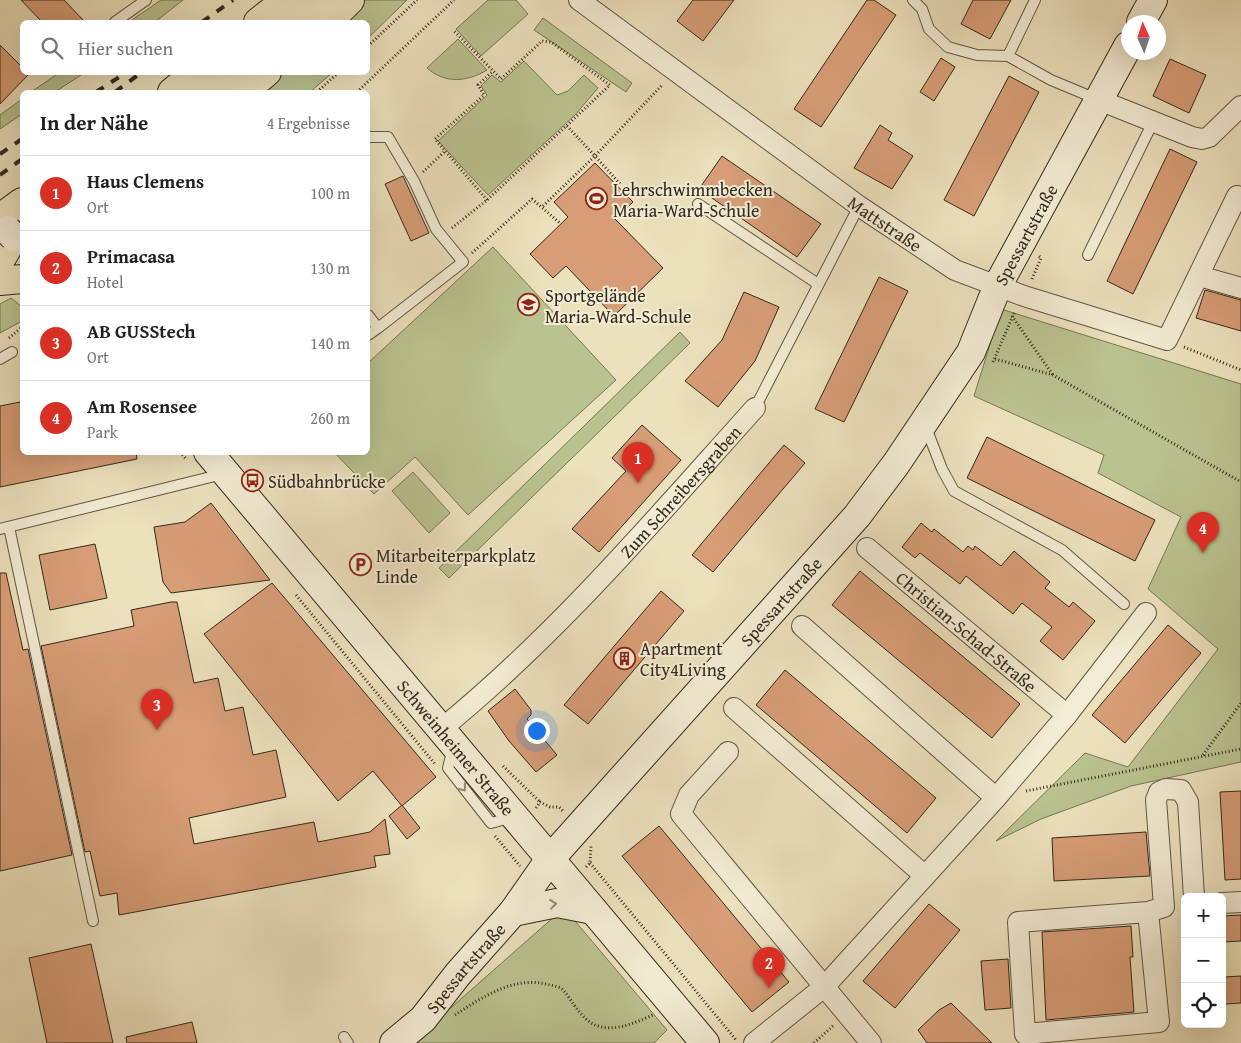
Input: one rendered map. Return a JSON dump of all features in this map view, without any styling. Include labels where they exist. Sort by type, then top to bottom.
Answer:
[{"type":"highway","points":[[261,20],[286,0]]},
{"type":"highway","points":[[294,20],[319,0]]},
{"type":"highway","points":[[330,20],[350,0]]},
{"type":"highway","points":[[174,90],[192,75]]},
{"type":"highway","points":[[210,90],[229,75]]},
{"type":"highway","points":[[246,90],[264,75]]},
{"type":"highway","points":[[0,261],[20,208]]},
{"type":"highway","points":[[0,281],[20,279]]},
{"type":"street","name":"Mattstraße","points":[[579,0],[859,206],[955,270],[1024,296],[1167,340]]},
{"type":"street","points":[[1145,15],[1153,0]]},
{"type":"street","name":"Spessartstraße","points":[[394,1043],[423,1019],[458,974],[513,912],[550,859],[857,516],[971,352],[998,285],[1121,60]]},
{"type":"street","points":[[1100,100],[1192,137],[1202,139],[1209,137],[1241,106]]},
{"type":"street","points":[[1167,340],[1236,196],[1241,197]]},
{"type":"street","points":[[1199,276],[1241,288]]},
{"type":"street","name":"Zum Schreibersgraben","points":[[447,737],[524,656],[579,602],[755,408]]},
{"type":"street","name":"Schweinheimer Straße","points":[[214,458],[447,737],[516,816],[674,1007],[697,1040]]},
{"type":"street","name":"Christian-Schad-Straße","points":[[867,548],[1067,714]]},
{"type":"street","points":[[754,1043],[824,987],[996,798],[1067,714],[1146,612]]},
{"type":"street","points":[[802,626],[996,798]]},
{"type":"street","points":[[734,708],[925,876]]},
{"type":"street","points":[[728,752],[689,795],[681,814],[871,1043]]},
{"type":"street","points":[[1148,912],[1159,1022],[1026,1034],[1018,922],[1148,912],[1164,907],[1156,800],[1159,792],[1166,789],[1181,790],[1188,802],[1194,893]]},
{"type":"street","points":[[1226,903],[1241,902]]},
{"type":"street","name":"Spessartstraße","points":[[513,912],[557,903],[593,910]]},
{"type":"lane","points":[[117,20],[146,0]]},
{"type":"lane","points":[[914,0],[922,9],[929,29],[948,47],[977,55],[1008,56],[1051,80],[1100,100]]},
{"type":"lane","points":[[1008,56],[1035,0]]},
{"type":"lane","points":[[1088,255],[1153,122]]},
{"type":"lane","points":[[370,137],[388,137],[414,181],[441,237],[462,262],[370,334]]},
{"type":"lane","points":[[698,204],[818,284]]},
{"type":"lane","name":"Zum Schreibersgraben","points":[[755,408],[859,206]]},
{"type":"lane","points":[[370,318],[378,328]]},
{"type":"lane","points":[[0,358],[12,352]]},
{"type":"lane","points":[[924,422],[942,469],[954,491],[1062,550],[1124,604]]},
{"type":"lane","points":[[93,921],[4,528],[214,458]]},
{"type":"path","points":[[370,44],[417,0]]},
{"type":"path","points":[[359,90],[454,0]]},
{"type":"path","points":[[441,237],[487,200],[610,84],[551,42],[542,41],[501,79],[492,72],[454,31]]},
{"type":"path","points":[[542,206],[595,156],[675,71]]},
{"type":"path","points":[[487,200],[434,139],[484,95],[478,86],[492,72]]},
{"type":"path","points":[[319,90],[336,75]]},
{"type":"path","points":[[567,126],[621,185]]},
{"type":"path","points":[[414,181],[444,152]]},
{"type":"path","points":[[462,262],[532,199],[561,224]]},
{"type":"path","points":[[998,285],[1012,317],[1053,376]]},
{"type":"path","points":[[7,340],[20,329]]},
{"type":"path","points":[[1167,340],[1241,370]]},
{"type":"path","points":[[971,352],[1053,376],[1241,482]]},
{"type":"path","points":[[1203,755],[1241,703]]},
{"type":"path","points":[[996,798],[1203,755],[1241,749]]},
{"type":"path","points":[[590,863],[739,1043]]},
{"type":"path","points":[[423,1019],[452,1017],[478,1000],[510,984],[539,982],[562,988],[580,1012],[597,1026],[623,1027],[674,1007]]},
{"type":"path","points":[[814,1043],[846,1014]]},
{"type":"green space","points":[[161,0],[183,0],[158,20],[132,20]]},
{"type":"green space","points":[[363,0],[407,0],[370,36],[370,20],[340,20]]},
{"type":"green space","points":[[488,0],[516,0],[528,14],[481,56],[456,29]]},
{"type":"green space","points":[[543,18],[632,83],[626,92],[534,30]]},
{"type":"green space","points":[[458,39],[487,70],[472,77],[456,80],[441,77],[427,68]]},
{"type":"green space","points":[[524,61],[557,95],[568,91],[584,75],[598,88],[575,115],[488,195],[438,141],[487,95],[481,86],[492,75],[501,82]]},
{"type":"green space","points":[[56,75],[81,75],[58,90],[34,90]]},
{"type":"green space","points":[[276,75],[330,75],[312,90],[258,90]]},
{"type":"green space","points":[[20,100],[20,115],[0,129],[0,115]]},
{"type":"green space","points":[[493,247],[616,380],[468,515],[415,457],[374,494],[337,455],[370,455],[370,361]]},
{"type":"green space","points":[[11,298],[20,305],[20,322],[0,333],[0,304]]},
{"type":"green space","points":[[1001,309],[1241,384],[1241,762],[1131,786],[1041,819],[996,841],[1085,753],[1128,767],[1218,649],[1148,589],[1181,517],[1098,473],[1104,455],[974,396]]},
{"type":"green space","points":[[680,332],[690,343],[449,578],[439,568]]},
{"type":"green space","points":[[413,472],[450,513],[429,533],[392,491]]},
{"type":"green space","points":[[564,908],[667,1030],[654,1043],[411,1043]]},
{"type":"building","points":[[21,0],[64,0],[83,20],[40,20]]},
{"type":"building","points":[[693,0],[734,0],[703,41],[677,21]]},
{"type":"building","points":[[867,0],[874,0],[896,15],[821,127],[794,109]]},
{"type":"building","points":[[973,0],[1011,0],[990,39],[961,24]]},
{"type":"building","points":[[0,45],[20,65],[20,75],[28,75],[0,104]]},
{"type":"building","points":[[941,58],[955,67],[934,101],[920,92]]},
{"type":"building","points":[[1170,59],[1206,75],[1189,113],[1153,96]]},
{"type":"building","points":[[1009,76],[1039,92],[974,216],[944,200]]},
{"type":"building","points":[[880,125],[892,133],[888,140],[913,156],[892,189],[854,168]]},
{"type":"building","points":[[1170,149],[1197,162],[1133,294],[1107,281]]},
{"type":"building","points":[[722,156],[821,224],[797,257],[699,189]]},
{"type":"building","points":[[595,163],[633,202],[615,219],[663,268],[614,316],[566,266],[553,278],[530,254],[568,217],[554,202]]},
{"type":"building","points":[[403,176],[429,233],[411,241],[385,184]]},
{"type":"building","points":[[879,277],[908,291],[844,422],[815,409]]},
{"type":"building","points":[[1205,290],[1241,300],[1241,331],[1196,318]]},
{"type":"building","points":[[744,292],[779,307],[755,361],[718,407],[685,381],[722,340]]},
{"type":"building","points":[[20,402],[20,455],[136,455],[137,459],[0,487],[0,406]]},
{"type":"building","points":[[642,425],[681,460],[599,552],[572,529],[626,471],[612,458]]},
{"type":"building","points":[[987,437],[1155,520],[1135,561],[967,478]]},
{"type":"building","points":[[784,445],[805,463],[713,572],[692,555]]},
{"type":"building","points":[[211,503],[270,580],[171,593],[163,582],[154,527],[185,522]]},
{"type":"building","points":[[921,523],[932,532],[934,529],[963,552],[968,546],[973,550],[975,546],[1001,566],[1014,551],[1050,582],[1045,588],[1069,607],[1073,602],[1095,621],[1063,660],[1040,641],[1052,627],[1022,603],[1013,614],[966,576],[960,584],[920,553],[915,558],[902,547]]},
{"type":"building","points":[[95,544],[107,598],[50,610],[39,555]]},
{"type":"building","points":[[860,571],[1020,704],[992,738],[832,605]]},
{"type":"building","points":[[0,573],[6,573],[23,650],[28,649],[72,855],[0,871]]},
{"type":"building","points":[[272,583],[436,777],[402,806],[373,771],[338,801],[204,634]]},
{"type":"building","name":"Apartment City4Living","points":[[661,591],[684,611],[588,724],[564,705]]},
{"type":"building","points":[[177,602],[194,683],[218,678],[225,711],[243,707],[253,755],[276,750],[286,797],[189,818],[194,844],[314,822],[318,842],[370,832],[385,819],[390,854],[374,856],[376,867],[119,915],[117,893],[100,896],[90,851],[85,852],[41,646],[134,626],[131,610]]},
{"type":"building","points":[[1168,625],[1201,653],[1125,743],[1092,715]]},
{"type":"building","points":[[785,670],[936,798],[907,833],[756,705]]},
{"type":"building","points":[[515,689],[531,710],[531,715],[527,719],[557,755],[536,772],[509,741],[488,711]]},
{"type":"building","points":[[1241,791],[1241,879],[1225,880],[1220,792]]},
{"type":"building","points":[[402,805],[420,828],[407,839],[389,816]]},
{"type":"building","points":[[659,826],[789,982],[752,1012],[622,856]]},
{"type":"building","points":[[1146,832],[1150,876],[1054,881],[1052,838]]},
{"type":"building","points":[[929,904],[960,930],[895,1008],[863,981]]},
{"type":"building","points":[[1241,915],[1241,941],[1226,942],[1226,916]]},
{"type":"building","points":[[1131,926],[1133,957],[1130,957],[1134,1012],[1046,1020],[1042,932]]},
{"type":"building","points":[[91,944],[113,1043],[47,1043],[29,958]]},
{"type":"building","points":[[1008,959],[1011,1008],[985,1010],[981,961]]},
{"type":"building","points":[[1241,976],[1241,1003],[1226,1004],[1226,977]]},
{"type":"building","points":[[951,1003],[992,1043],[927,1043],[918,1030],[939,1010]]},
{"type":"building","points":[[192,1022],[197,1043],[127,1043],[126,1037]]},
{"type":"railway","points":[[205,20],[233,0]]},
{"type":"railway","points":[[99,90],[122,75]]},
{"type":"railway","points":[[118,90],[138,75]]},
{"type":"railway","points":[[0,154],[20,140]]},
{"type":"railway","points":[[0,175],[20,160]]},
{"type":"place","name":"Lehrschwimmbecken Maria-Ward-Schule","points":[[597,199]]},
{"type":"place","name":"Sportgelände Maria-Ward-Schule","points":[[529,305]]},
{"type":"place","name":"Südbahnbrücke","points":[[252,481]]},
{"type":"place","name":"Haus Clemens","points":[[638,483]]},
{"type":"place","name":"Am Rosensee","points":[[1203,553]]},
{"type":"place","name":"Mitarbeiterparkplatz Linde","points":[[360,565]]},
{"type":"place","name":"Apartment City4Living","points":[[624,658]]},
{"type":"place","name":"AB GUSStech","points":[[157,730]]},
{"type":"place","name":"Primacasa","points":[[769,988]]}]
